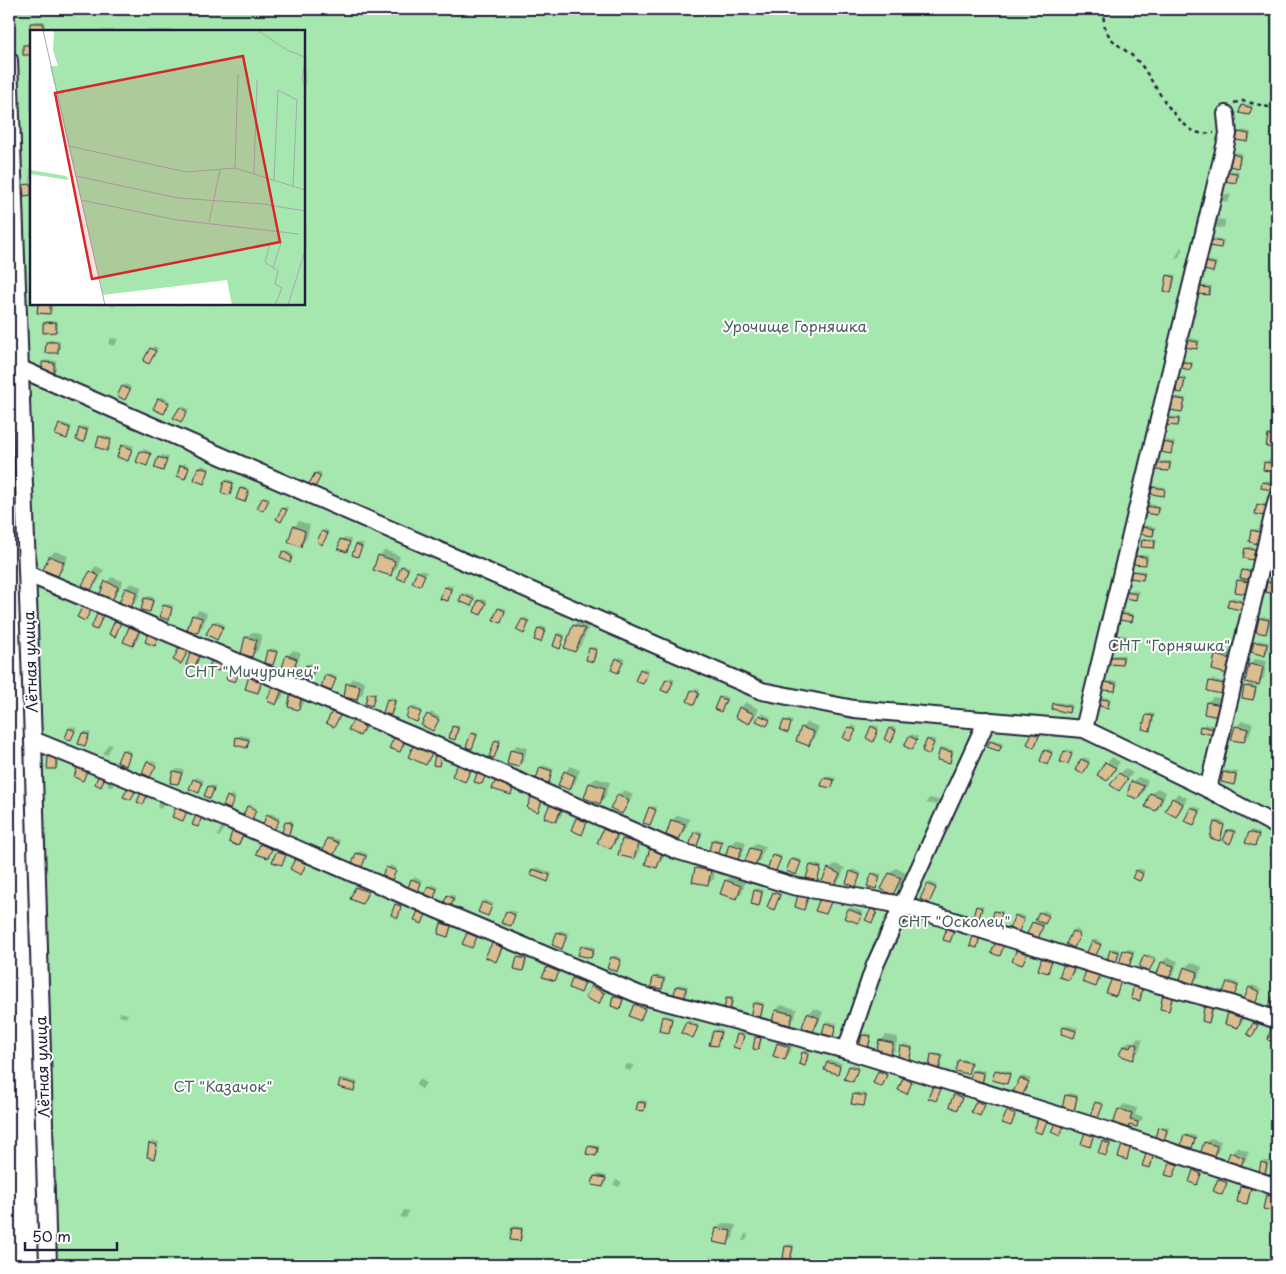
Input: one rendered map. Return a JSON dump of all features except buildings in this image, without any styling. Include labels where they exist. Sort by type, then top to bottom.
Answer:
[{"type":"street","name":"Лётная улица","points":[[9,60],[34,740],[48,1265]]},
{"type":"street","points":[[1084,729],[1228,134],[1226,114]]},
{"type":"street","points":[[21,369],[762,691],[854,709],[1084,729],[1208,789],[1277,826]]},
{"type":"street","points":[[1208,789],[1277,499]]},
{"type":"street","points":[[28,574],[676,850],[793,886],[902,905],[1157,984],[1228,1003],[1277,1020]]},
{"type":"street","points":[[846,1050],[875,965],[987,720]]},
{"type":"street","points":[[34,740],[230,820],[640,995],[846,1050],[1083,1123],[1277,1187]]},
{"type":"path","points":[[1104,9],[1102,22],[1110,39],[1140,64],[1165,103],[1179,119],[1197,133],[1228,134]]},
{"type":"path","points":[[1226,114],[1231,104],[1243,101],[1277,109]]},
{"type":"green space","points":[[9,9],[1277,9],[1277,1265],[50,1265],[9,79]]},
{"type":"park label","name":"Урочище Горняшка","points":[[795,327]]},
{"type":"park label","name":"СНТ \"Горняшка\"","points":[[1169,646]]},
{"type":"park label","name":"СНТ \"Мичуринец\"","points":[[252,672]]},
{"type":"park label","name":"СНТ \"Осколец\"","points":[[954,922]]},
{"type":"park label","name":"СТ \"Казачок\"","points":[[223,1087]]}]
